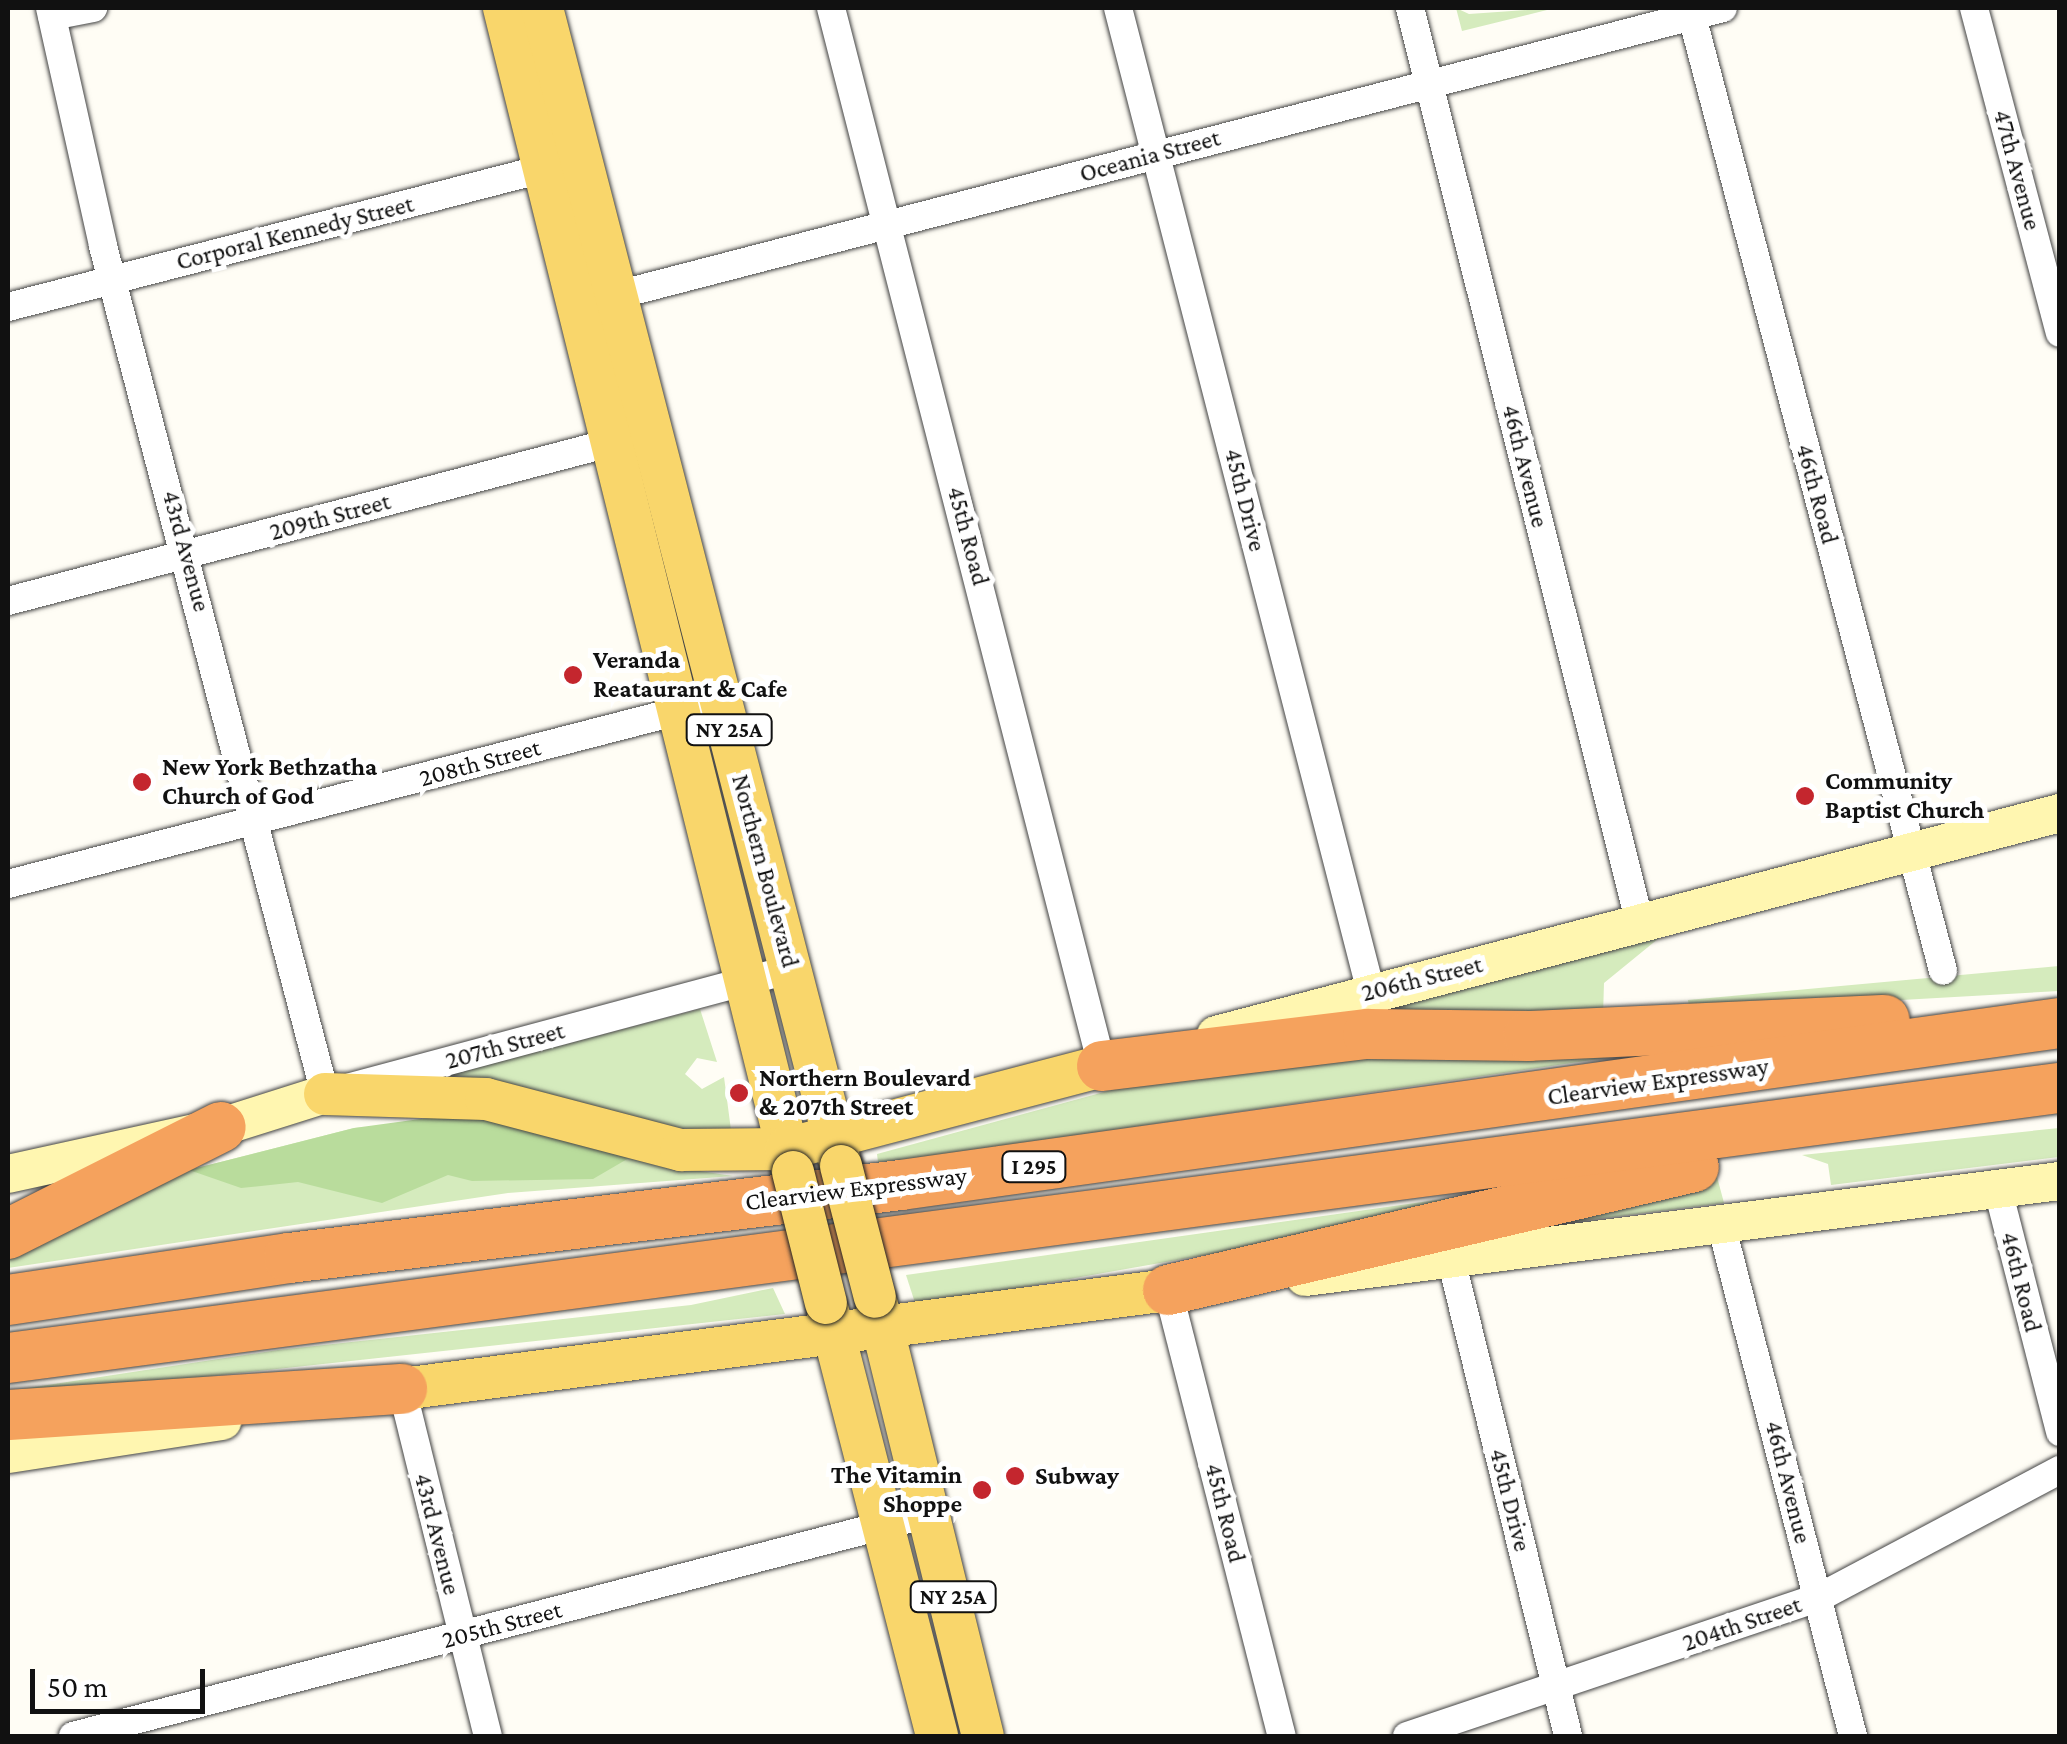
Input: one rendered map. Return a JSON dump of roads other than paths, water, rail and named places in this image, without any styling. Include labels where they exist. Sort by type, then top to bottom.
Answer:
[{"type":"highway","points":[[1102,1066],[1368,1034],[1529,1036],[2060,1008]]},
{"type":"highway","name":"Clearview Expressway","points":[[8,1300],[288,1258],[901,1185],[2060,1023]]},
{"type":"highway","points":[[8,1358],[2060,1088]]},
{"type":"highway","points":[[1168,1290],[1998,1098]]},
{"type":"highway","points":[[8,1234],[221,1127]]},
{"type":"highway","points":[[8,1415],[402,1390]]},
{"type":"main road","name":"Northern Boulevard","points":[[504,8],[563,164]]},
{"type":"main road","name":"Northern Boulevard","points":[[542,8],[563,164],[632,437],[721,700],[838,1151],[883,1526],[937,1736]]},
{"type":"main road","name":"Northern Boulevard","points":[[632,437],[678,711],[789,1160],[931,1514],[974,1680],[984,1736]]},
{"type":"main road","name":"206th Street","points":[[325,1094],[486,1099],[681,1150],[789,1160],[838,1151],[1102,1066]]},
{"type":"main road","points":[[402,1390],[856,1320],[1168,1290]]},
{"type":"street","points":[[51,12],[93,8]]},
{"type":"street","name":"45th Road","points":[[831,8],[1102,1066]]},
{"type":"street","name":"45th Drive","points":[[1118,8],[1371,992]]},
{"type":"street","name":"46th Avenue","points":[[1410,8],[1640,924]]},
{"type":"street","name":"Oceania Street","points":[[597,300],[1723,8]]},
{"type":"street","name":"47th Avenue","points":[[1974,8],[2060,333]]},
{"type":"street","name":"43rd Avenue","points":[[51,12],[113,280],[188,555],[252,822],[325,1094]]},
{"type":"street","name":"46th Road","points":[[1692,16],[1942,971]]},
{"type":"street","name":"Corporal Kennedy Street","points":[[8,307],[563,164]]},
{"type":"street","points":[[2032,226],[2060,219]]},
{"type":"street","name":"209th Street","points":[[8,601],[632,437]]},
{"type":"street","name":"208th Street","points":[[8,884],[721,700]]},
{"type":"street","name":"206th Street","points":[[1102,1066],[2060,813]]},
{"type":"street","name":"207th Street","points":[[221,1127],[325,1094],[790,969]]},
{"type":"street","points":[[8,1174],[221,1127]]},
{"type":"street","points":[[1168,1290],[1452,1263],[2060,1181]]},
{"type":"street","name":"46th Road","points":[[1998,1190],[2060,1432]]},
{"type":"street","name":"46th Avenue","points":[[1722,1228],[1854,1736]]},
{"type":"street","name":"45th Drive","points":[[1452,1263],[1568,1736]]},
{"type":"street","name":"45th Road","points":[[1168,1290],[1282,1736]]},
{"type":"street","points":[[8,1454],[61,1449],[402,1390]]},
{"type":"street","name":"43rd Avenue","points":[[402,1390],[488,1736]]},
{"type":"street","points":[[8,1465],[61,1449]]},
{"type":"street","name":"204th Street","points":[[1407,1736],[1818,1598],[2060,1470]]},
{"type":"street","name":"205th Street","points":[[74,1736],[931,1514]]},
{"type":"place","name":"Veranda Reataurant & Cafe","points":[[573,675]]},
{"type":"place","name":"New York Bethzatha Church of God","points":[[142,782]]},
{"type":"place","name":"Community Baptist Church","points":[[1805,796]]},
{"type":"place","name":"Northern Boulevard & 207th Street","points":[[739,1093]]},
{"type":"place","name":"Subway","points":[[1015,1476]]},
{"type":"place","name":"The Vitamin Shoppe","points":[[982,1490]]}]
